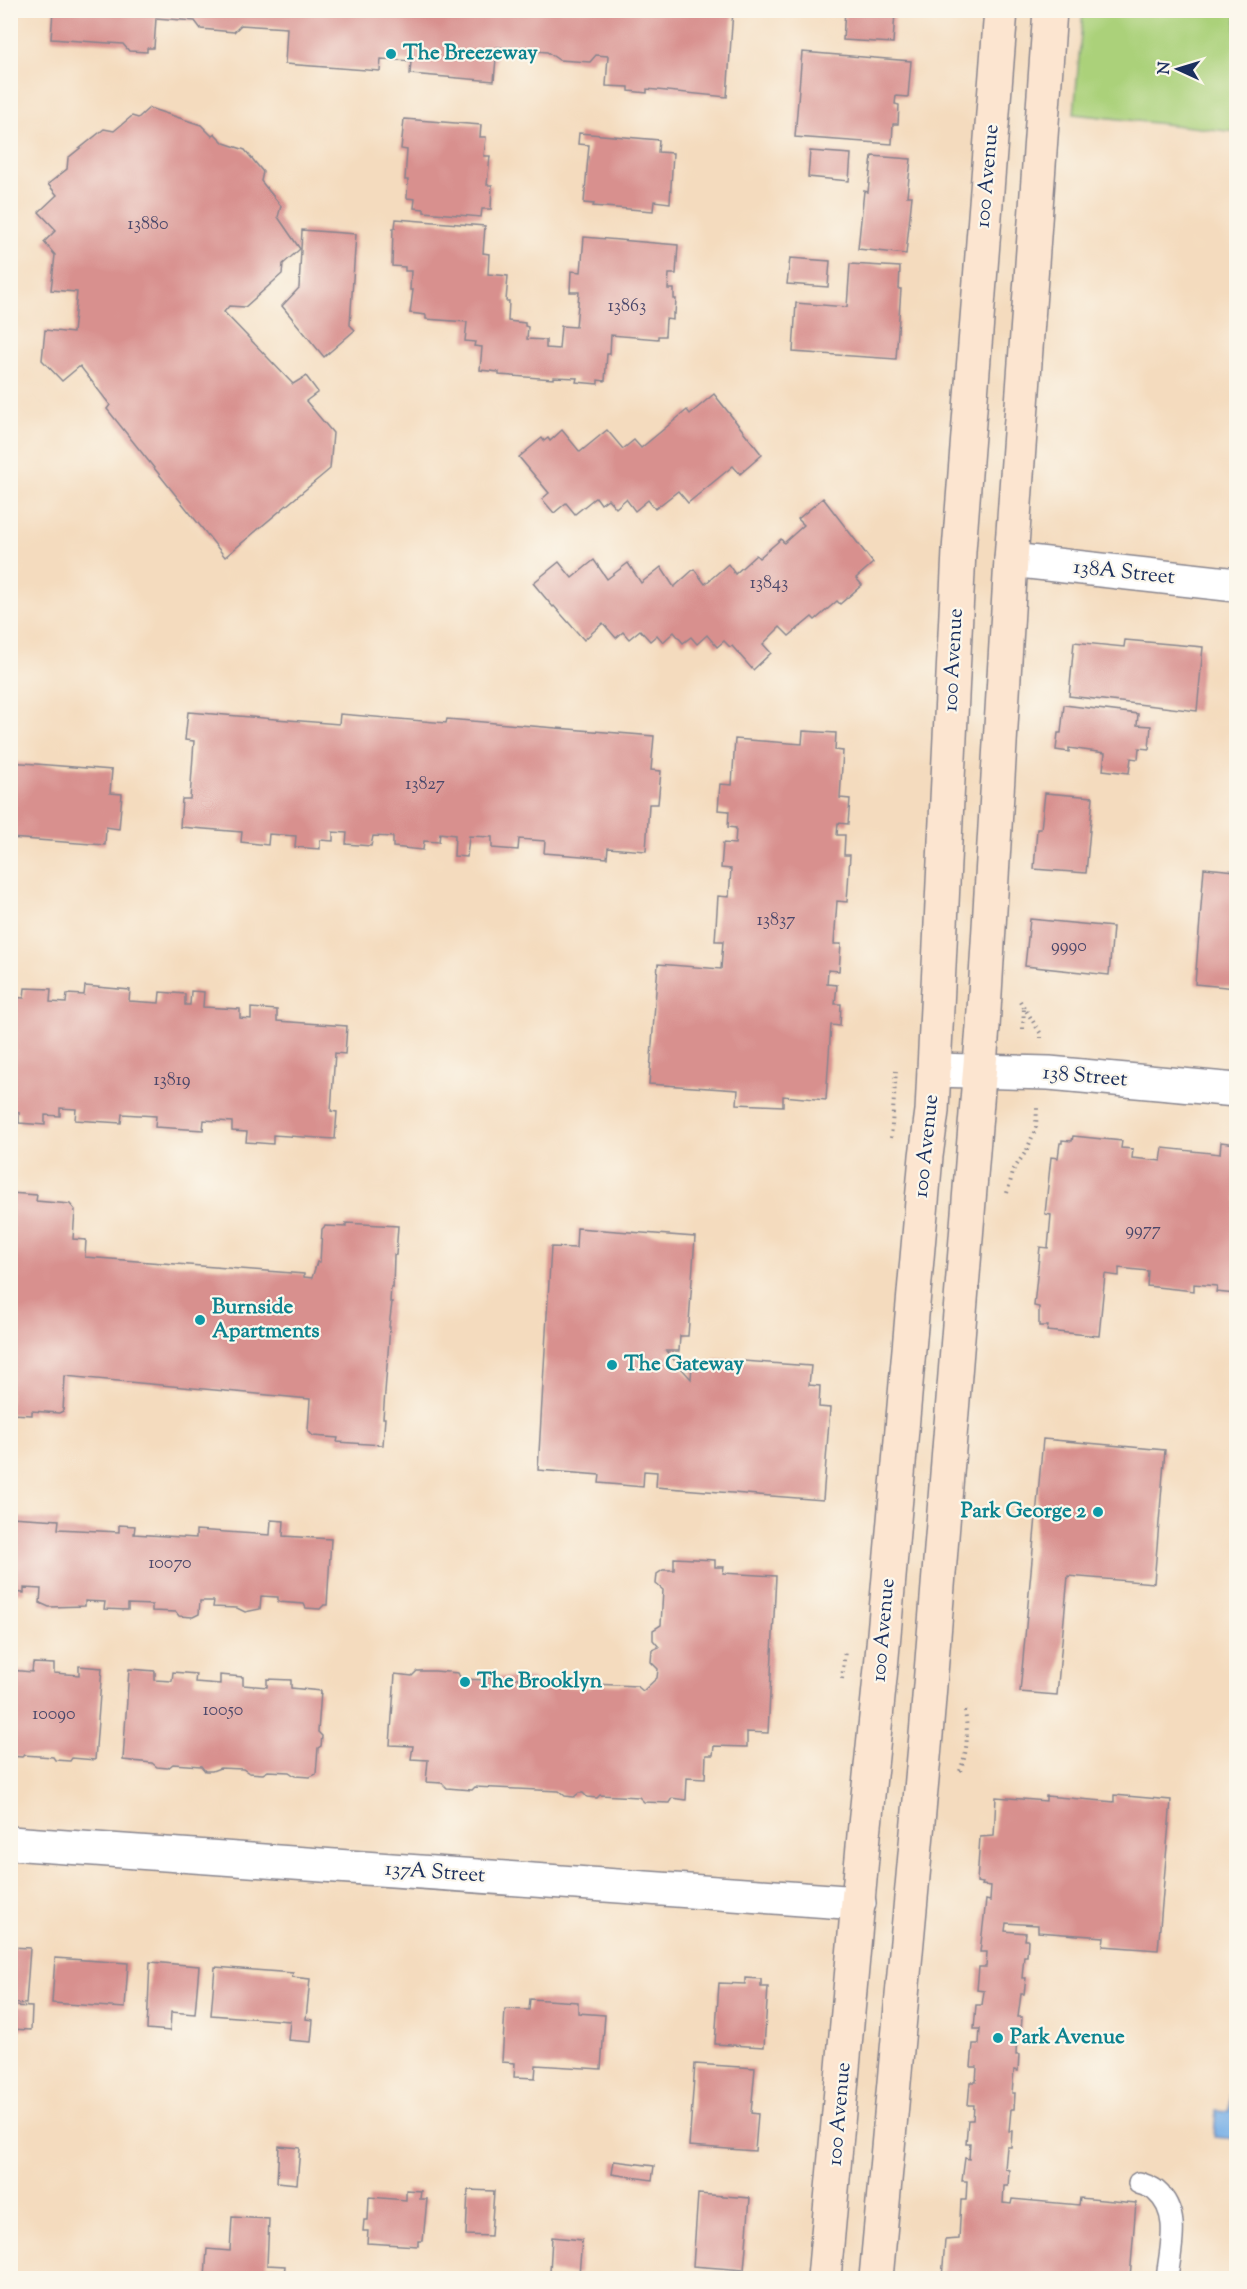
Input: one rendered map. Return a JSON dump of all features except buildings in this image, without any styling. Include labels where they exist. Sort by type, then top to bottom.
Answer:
[{"type":"main road","name":"100 Avenue","points":[[824,2278],[934,1070],[959,551],[1001,10]]},
{"type":"main road","points":[[876,2278],[926,1735],[980,1071],[1011,560],[1050,10]]},
{"type":"street","name":"138A Street","points":[[1011,560],[1236,585]]},
{"type":"street","name":"138 Street","points":[[934,1070],[1049,1073],[1236,1090]]},
{"type":"street","name":"137A Street","points":[[10,1843],[859,1903]]},
{"type":"lane","points":[[1139,2182],[1156,2191],[1167,2205],[1174,2222],[1167,2278]]},
{"type":"path","points":[[1023,1029],[1024,1007],[1041,1034]]},
{"type":"path","points":[[890,1141],[897,1065]]},
{"type":"path","points":[[1006,1194],[1014,1169],[1027,1149],[1036,1127],[1037,1110]]},
{"type":"path","points":[[841,1689],[846,1641]]},
{"type":"green space","points":[[1083,11],[1236,11],[1236,132],[1074,114]]},
{"type":"water","points":[[1236,2022],[1236,2139],[1214,2137],[1216,2110],[1229,2111]]},
{"type":"place","name":"The Breezeway","points":[[391,54]]},
{"type":"place","name":"Burnside Apartments","points":[[200,1320]]},
{"type":"place","name":"The Gateway","points":[[612,1365]]},
{"type":"place","name":"Park George 2","points":[[1098,1512]]},
{"type":"place","name":"The Brooklyn","points":[[465,1682]]},
{"type":"place","name":"Park Avenue","points":[[998,2038]]}]
